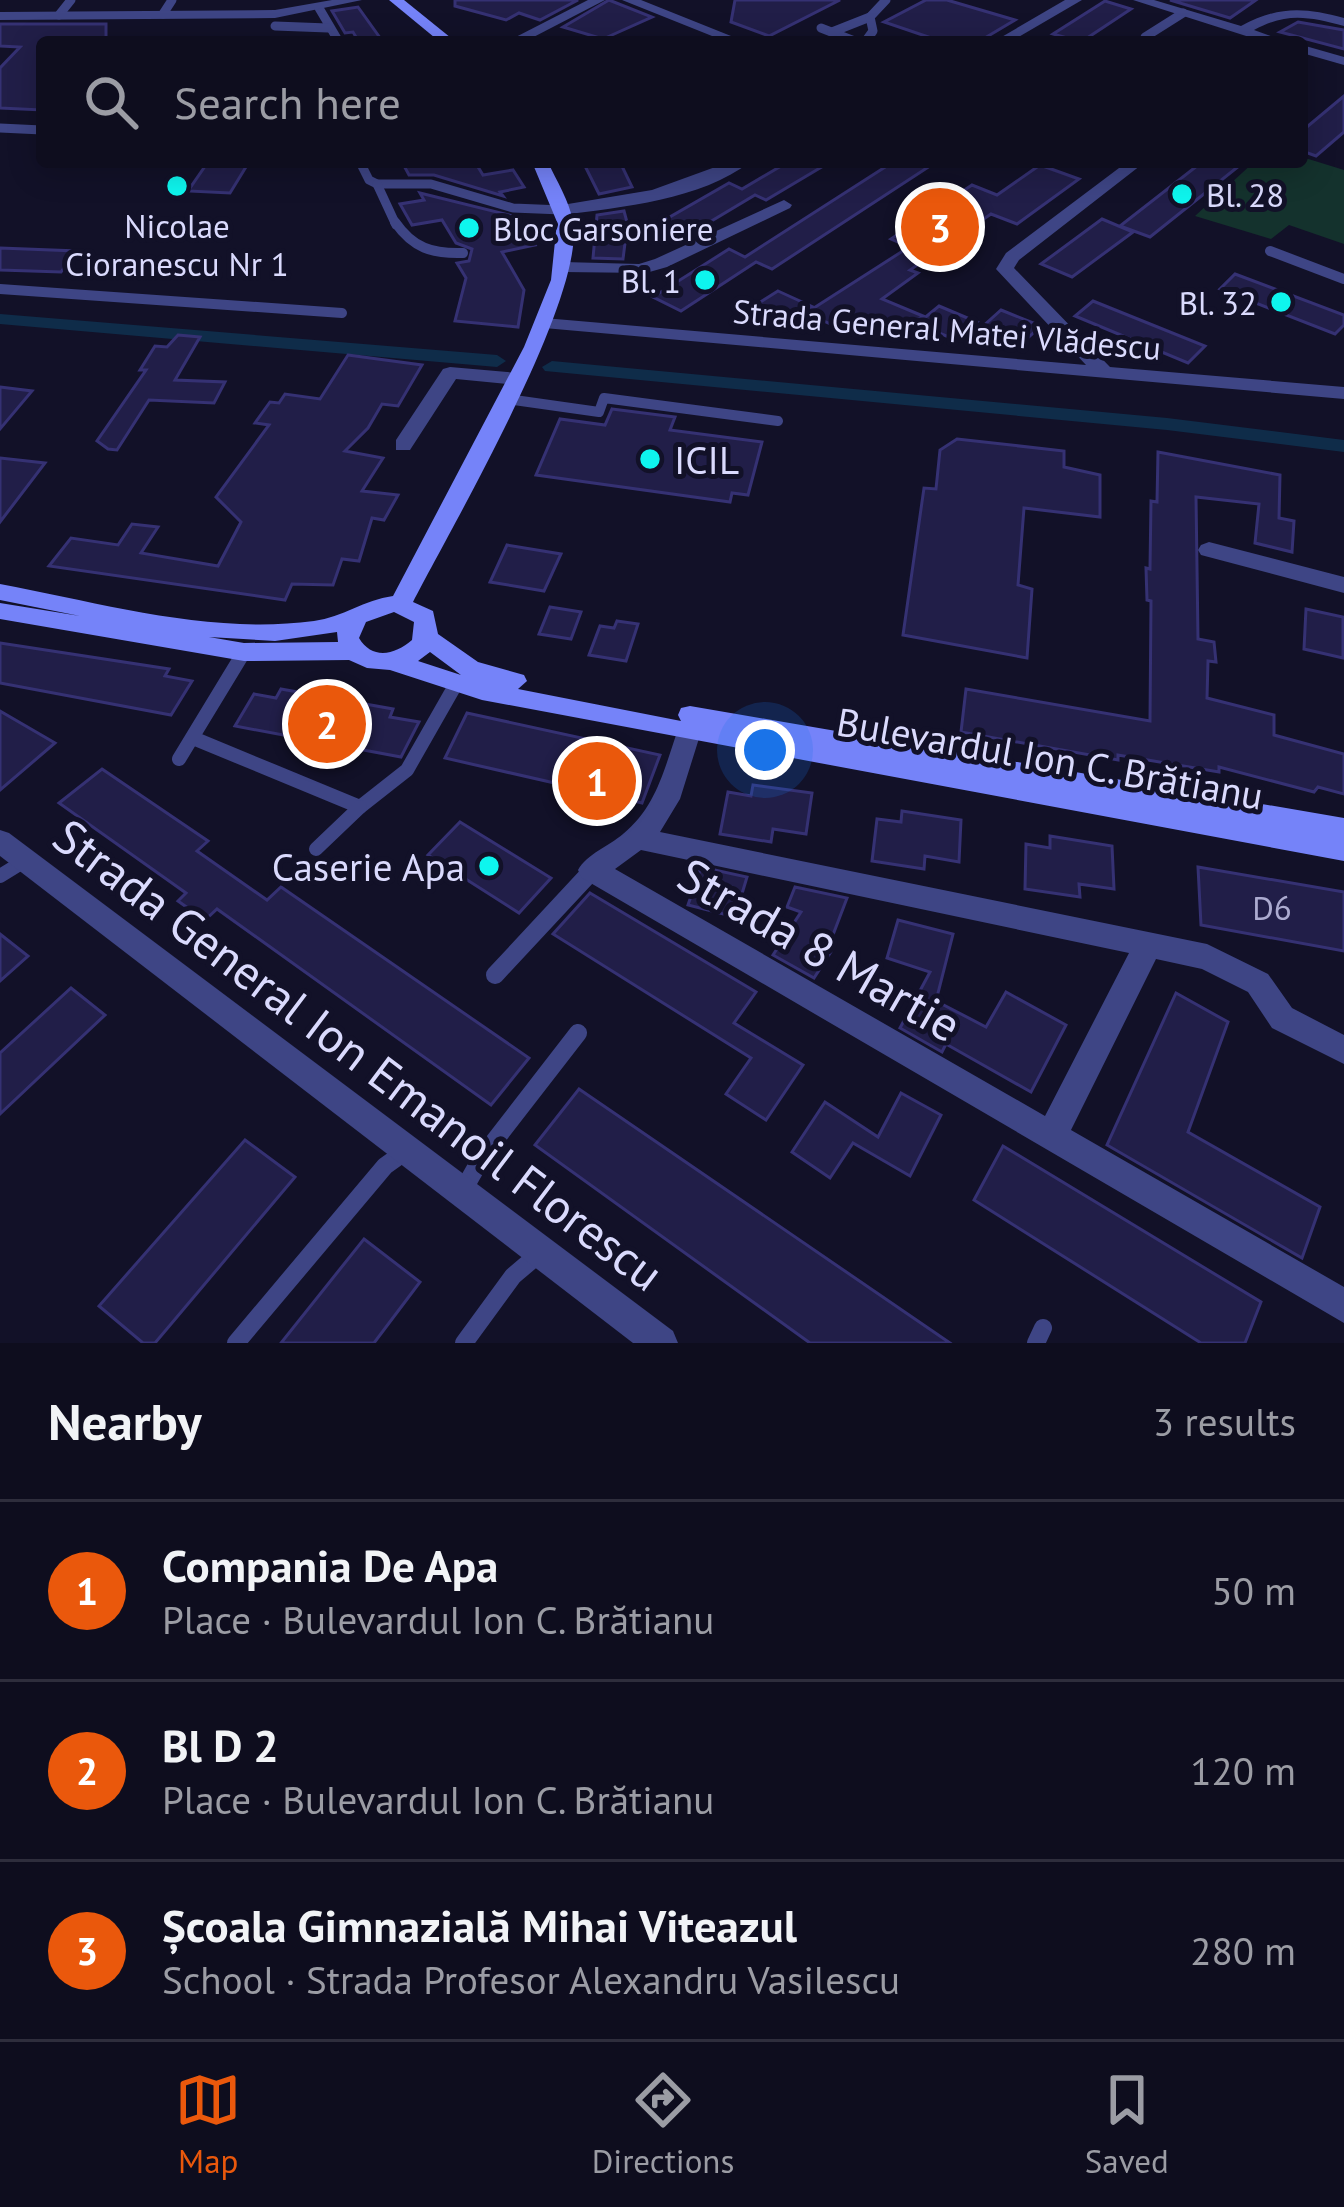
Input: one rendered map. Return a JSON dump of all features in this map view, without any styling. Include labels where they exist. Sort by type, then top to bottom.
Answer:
[{"type":"main road","points":[[396,0],[441,36]]},
{"type":"main road","points":[[400,604],[512,389],[544,322],[563,267],[562,210],[543,168]]},
{"type":"main road","points":[[0,592],[277,634],[322,630],[376,607],[400,604],[425,617],[427,638],[410,656],[370,662],[352,652],[244,652],[0,611]]},
{"type":"main road","points":[[352,652],[347,636],[357,618]]},
{"type":"main road","name":"Bulevardul Ion C. Brătianu","points":[[427,638],[460,664],[488,675],[689,715],[1344,829]]},
{"type":"main road","name":"Bulevardul Ion C. Brătianu","points":[[392,662],[456,684],[688,732],[1344,850]]},
{"type":"street","points":[[57,18],[164,9],[294,13],[355,0]]},
{"type":"street","points":[[525,36],[598,0]]},
{"type":"street","points":[[629,0],[724,36]]},
{"type":"street","points":[[1011,36],[1075,0]]},
{"type":"street","points":[[1140,0],[1259,36]]},
{"type":"street","points":[[1242,31],[1279,10],[1303,10],[1344,22]]},
{"type":"street","points":[[0,17],[269,28],[294,13]]},
{"type":"street","points":[[1308,51],[1344,61]]},
{"type":"street","points":[[562,210],[654,196],[730,168]]},
{"type":"street","points":[[1104,372],[1005,269],[1012,256],[1129,168]]},
{"type":"street","points":[[563,267],[640,269],[784,205]]},
{"type":"street","name":"Strada General Matei Vlădescu","points":[[544,322],[1344,393]]},
{"type":"street","points":[[403,445],[449,373],[512,389]]},
{"type":"street","points":[[1209,550],[1344,585]]},
{"type":"street","name":"Strada 8 Martie","points":[[688,732],[669,798],[640,839],[592,870],[1344,1306]]},
{"type":"street","name":"Strada 8 Martie","points":[[640,839],[1208,957],[1258,983],[1282,1018],[1344,1050]]},
{"type":"street","name":"Strada General Ion Emanoil Florescu","points":[[0,841],[13,868],[406,1151],[661,1343]]},
{"type":"street","points":[[1052,1136],[1148,945]]},
{"type":"lane","points":[[57,18],[71,0]]},
{"type":"lane","points":[[832,32],[870,17],[886,0]]},
{"type":"lane","points":[[320,8],[334,36]]},
{"type":"lane","points":[[1147,36],[1183,13]]},
{"type":"lane","points":[[868,36],[873,31],[870,17]]},
{"type":"lane","points":[[269,28],[328,28]]},
{"type":"lane","points":[[821,28],[844,36]]},
{"type":"lane","points":[[0,128],[36,130]]},
{"type":"lane","points":[[363,168],[377,184],[431,184],[513,208],[562,210]]},
{"type":"lane","points":[[377,184],[394,228],[402,236],[437,255],[464,253]]},
{"type":"lane","points":[[1270,251],[1344,279]]},
{"type":"lane","points":[[0,290],[342,313]]},
{"type":"lane","points":[[512,389],[599,412],[604,398],[778,421]]},
{"type":"lane","points":[[179,759],[244,652]]},
{"type":"lane","points":[[316,849],[414,764],[456,684]]},
{"type":"lane","points":[[193,738],[360,807]]},
{"type":"lane","points":[[495,975],[592,870]]},
{"type":"lane","points":[[461,1194],[482,1157],[578,1034]]},
{"type":"lane","points":[[236,1343],[385,1166],[406,1151]]},
{"type":"lane","points":[[464,1343],[514,1276],[540,1252]]},
{"type":"green space","points":[[1308,159],[1344,170],[1344,244],[1289,225],[1271,239],[1195,216],[1247,168],[1308,168]]},
{"type":"building","points":[[455,0],[578,0],[540,20],[519,13],[506,20],[455,6]]},
{"type":"building","points":[[609,0],[652,17],[610,36],[563,27]]},
{"type":"building","points":[[735,0],[840,0],[769,36],[731,22]]},
{"type":"building","points":[[926,0],[947,0],[1015,20],[988,36],[925,36],[884,22]]},
{"type":"building","points":[[1170,0],[1256,0],[1230,18]]},
{"type":"building","points":[[1105,1],[1131,9],[1090,36],[1053,34]]},
{"type":"building","points":[[358,7],[379,36],[345,33],[332,11]]},
{"type":"building","points":[[1298,22],[1344,30],[1344,49],[1308,36],[1280,32]]},
{"type":"building","points":[[0,24],[106,24],[106,36],[36,36],[36,110],[0,108],[0,68],[20,47],[0,46]]},
{"type":"building","points":[[1344,96],[1344,132],[1316,156],[1308,153],[1308,126]]},
{"type":"building","points":[[204,168],[245,168],[230,193],[188,191]]},
{"type":"building","name":"Bloc Garsoniere","points":[[405,168],[479,168],[483,175],[513,170],[524,187],[500,192],[503,196],[434,175],[409,175]]},
{"type":"building","points":[[586,168],[623,168],[632,187],[599,194]]},
{"type":"building","points":[[778,168],[820,168],[766,200],[755,195],[683,238],[656,225],[729,183],[742,189]]},
{"type":"building","points":[[884,168],[927,168],[772,269],[756,262],[681,311],[653,297],[729,249],[745,257]]},
{"type":"building","points":[[1036,168],[1079,179],[1017,224],[991,214],[910,270],[918,273],[882,299],[923,316],[899,335],[859,318],[844,330],[806,313],[909,247],[891,239],[972,185],[997,195]]},
{"type":"building","name":"Bl. 28","points":[[1194,168],[1236,168],[1150,237],[1120,226]]},
{"type":"building","points":[[420,193],[517,217],[535,245],[502,252],[524,290],[518,327],[455,321],[466,278],[457,263],[469,261],[472,249],[456,243],[442,220],[412,225],[400,204],[424,200]]},
{"type":"building","points":[[624,211],[632,241],[625,243],[623,259],[593,258],[597,215]]},
{"type":"building","points":[[1102,219],[1133,232],[1072,277],[1041,264]]},
{"type":"building","points":[[0,248],[76,251],[61,272],[0,270]]},
{"type":"building","name":"Bl. 32","points":[[1235,274],[1344,315],[1344,325],[1335,334],[1220,289]]},
{"type":"building","points":[[778,291],[813,307],[790,323],[754,306]]},
{"type":"building","points":[[1093,301],[1205,346],[1188,363],[1075,316]]},
{"type":"building","points":[[939,306],[977,322],[956,340],[917,324]]},
{"type":"building","points":[[1001,310],[1041,326],[1021,344],[981,328]]},
{"type":"building","points":[[178,335],[200,337],[175,380],[225,382],[214,403],[149,400],[117,450],[108,449],[97,441],[146,370],[140,370],[155,346],[167,347]]},
{"type":"building","points":[[348,355],[422,365],[398,406],[382,404],[368,428],[345,451],[383,458],[362,491],[398,495],[384,520],[372,518],[359,561],[342,559],[333,585],[292,584],[285,600],[49,566],[71,538],[118,545],[132,524],[158,527],[141,553],[218,566],[241,522],[216,497],[269,425],[255,423],[270,402],[279,403],[285,394],[320,399]]},
{"type":"building","points":[[0,387],[32,391],[0,429]]},
{"type":"building","name":"ICIL","points":[[612,409],[675,417],[670,430],[762,442],[748,495],[732,493],[730,502],[536,475],[560,419],[605,425]]},
{"type":"building","points":[[957,439],[1064,451],[1064,467],[1100,475],[1100,517],[1024,508],[1018,585],[1032,589],[1027,658],[903,635],[924,488],[936,489],[940,450]]},
{"type":"building","points":[[1158,452],[1280,475],[1279,518],[1294,521],[1292,552],[1255,543],[1259,504],[1196,497],[1198,639],[1214,642],[1216,662],[1208,661],[1207,698],[1274,715],[1274,735],[1344,754],[1344,794],[1318,787],[1314,792],[1219,767],[1219,772],[1118,755],[1118,760],[961,732],[966,689],[1150,721],[1151,601],[1147,600],[1146,568],[1150,569],[1151,501],[1157,502]]},
{"type":"building","points":[[0,458],[45,463],[0,522]]},
{"type":"building","points":[[507,545],[561,554],[544,591],[490,582]]},
{"type":"building","points":[[550,607],[581,612],[571,639],[539,634]]},
{"type":"building","points":[[1306,609],[1343,617],[1343,658],[1304,649]]},
{"type":"building","points":[[617,621],[638,624],[626,661],[589,655],[600,626],[614,628]]},
{"type":"building","points":[[0,643],[169,669],[165,676],[192,681],[171,715],[0,683]]},
{"type":"building","points":[[281,689],[393,709],[390,717],[419,722],[401,757],[235,726],[254,694],[276,698]]},
{"type":"building","points":[[0,711],[55,743],[0,790]]},
{"type":"building","points":[[467,713],[660,755],[642,803],[445,758]]},
{"type":"building","points":[[102,769],[208,841],[197,851],[267,900],[281,887],[529,1058],[491,1105],[217,909],[205,920],[178,901],[186,893],[59,803]]},
{"type":"building","points":[[753,785],[812,793],[806,834],[773,829],[771,842],[720,834],[728,792],[751,796]]},
{"type":"building","points":[[902,811],[961,820],[959,862],[925,856],[924,869],[872,861],[877,819],[901,822]]},
{"type":"building","name":"Caserie Apa","points":[[460,822],[551,878],[519,913],[428,855]]},
{"type":"building","points":[[1050,836],[1112,846],[1114,889],[1079,884],[1080,897],[1025,889],[1026,844],[1050,848]]},
{"type":"building","points":[[701,867],[747,877],[735,917],[688,905]]},
{"type":"building","points":[[1198,867],[1344,892],[1344,951],[1201,925]]},
{"type":"building","points":[[795,887],[847,898],[828,948],[832,950],[814,978],[773,955],[801,912],[787,907]]},
{"type":"building","points":[[590,893],[756,992],[734,1023],[803,1065],[766,1120],[726,1094],[751,1058],[553,934]]},
{"type":"building","points":[[898,920],[953,934],[936,1001],[986,1027],[1006,992],[1066,1025],[1031,1092],[946,1044],[942,1052],[900,1028],[930,972],[887,958]]},
{"type":"building","points":[[0,934],[28,956],[0,981]]},
{"type":"building","points":[[71,988],[105,1015],[0,1114],[0,1053]]},
{"type":"building","points":[[1176,993],[1228,1022],[1188,1132],[1320,1207],[1302,1258],[1107,1145]]},
{"type":"building","points":[[579,1089],[950,1343],[810,1343],[535,1145]]},
{"type":"building","points":[[901,1093],[941,1115],[910,1176],[853,1143],[830,1178],[792,1152],[825,1102],[878,1137]]},
{"type":"building","points":[[245,1140],[295,1177],[155,1343],[143,1343],[99,1306]]},
{"type":"building","points":[[1003,1146],[1261,1302],[1245,1343],[1201,1343],[974,1200]]},
{"type":"building","points":[[364,1239],[420,1282],[374,1343],[281,1343]]},
{"type":"waterway","points":[[0,319],[497,361]]},
{"type":"waterway","points":[[552,367],[1167,424],[1344,446]]},
{"type":"place","name":"Nicolae Cioranescu Nr 1","points":[[177,186]]},
{"type":"place","name":"Bl. 28","points":[[1182,194]]},
{"type":"place","name":"Școala Gimnazială Mihai Viteazul","points":[[940,227]]},
{"type":"place","name":"Bloc Garsoniere","points":[[469,228]]},
{"type":"place","name":"Bl. 1","points":[[705,280]]},
{"type":"place","name":"Bl. 32","points":[[1281,302]]},
{"type":"place","name":"ICIL","points":[[650,459]]},
{"type":"place","name":"Bl D 2","points":[[327,724]]},
{"type":"place","name":"Compania De Apa","points":[[597,781]]},
{"type":"place","name":"Caserie Apa","points":[[489,866]]}]
